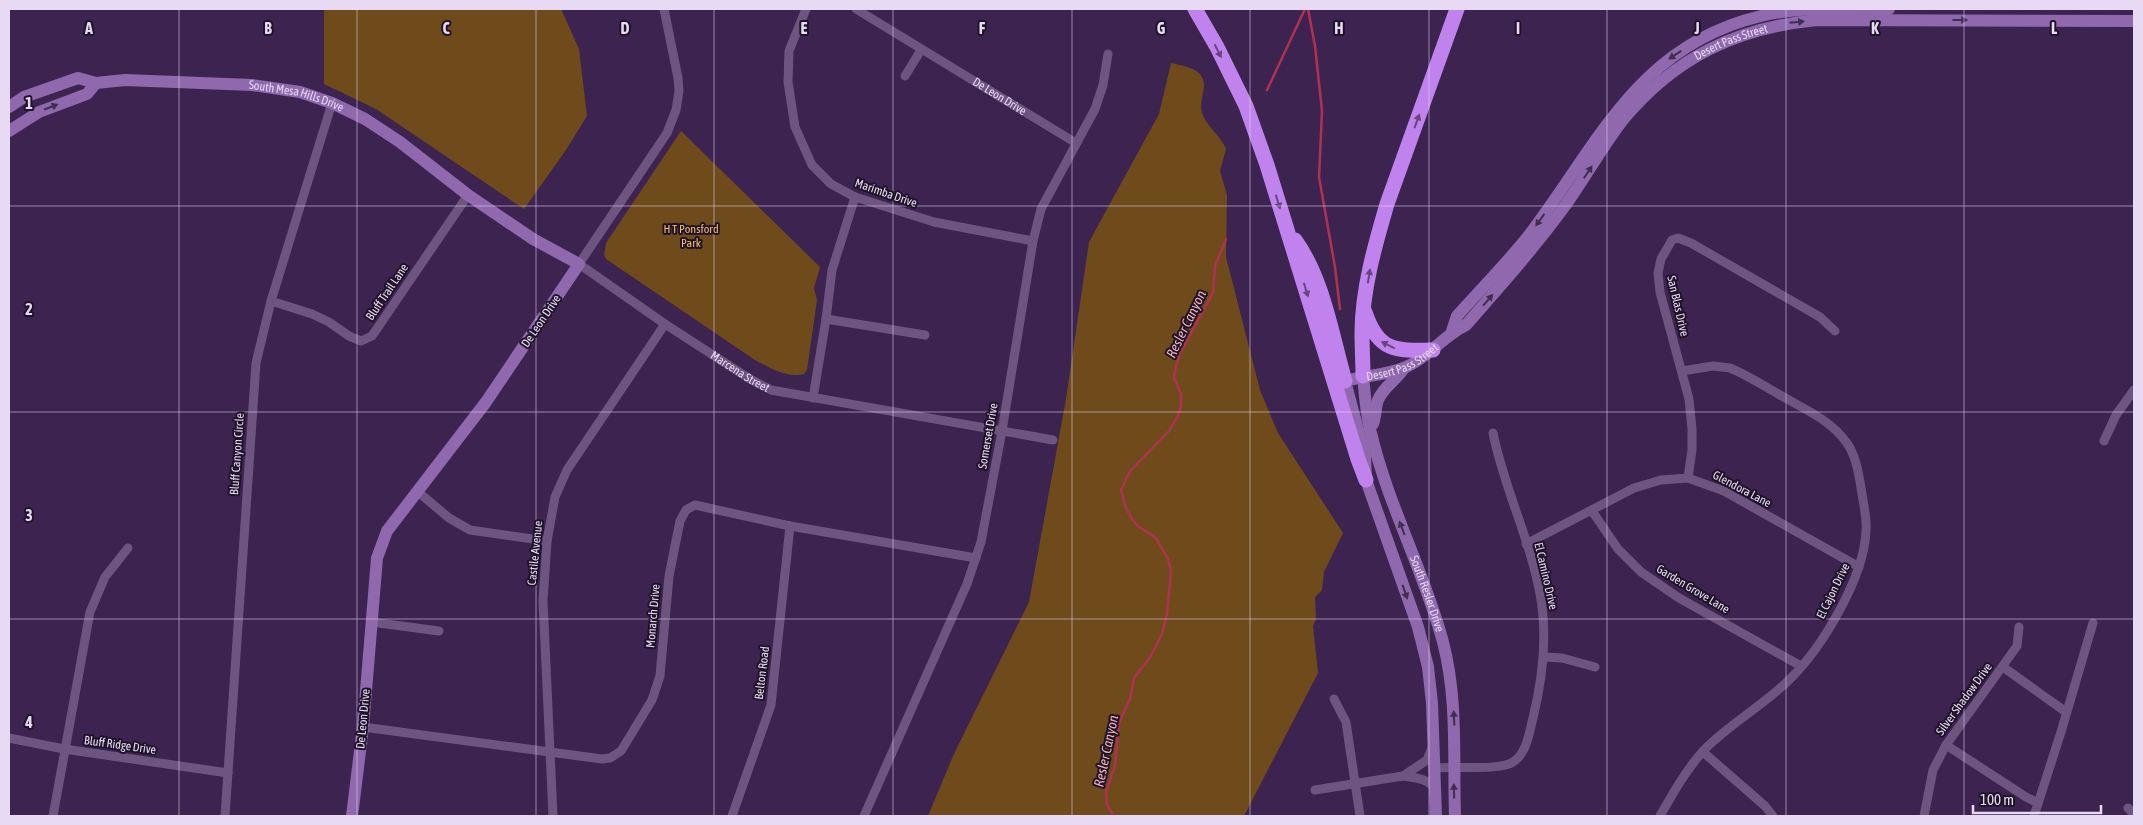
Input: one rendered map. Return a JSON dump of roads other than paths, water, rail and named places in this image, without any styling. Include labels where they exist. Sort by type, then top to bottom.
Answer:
[{"type":"highway","points":[[1195,9],[1217,47],[1246,106],[1267,166],[1366,480]]},
{"type":"highway","points":[[1363,376],[1362,332],[1371,262],[1387,204],[1457,9]]},
{"type":"highway","points":[[1286,226],[1305,254],[1317,283],[1345,381]]},
{"type":"highway","points":[[1364,309],[1370,329],[1388,347],[1404,350],[1433,350]]},
{"type":"street","name":"De Leon Drive","points":[[352,816],[363,727],[371,622],[380,545],[387,530],[486,402],[667,133],[676,110],[678,78],[664,9]]},
{"type":"street","name":"Marimba Drive","points":[[806,9],[789,51],[788,70],[795,127],[812,165],[831,184],[855,196],[934,222],[1033,241]]},
{"type":"street","name":"De Leon Drive","points":[[856,9],[1076,143]]},
{"type":"street","name":"Desert Pass Street","points":[[1345,381],[1404,368],[1433,350],[1452,331],[1466,325],[1534,247],[1562,199],[1621,123],[1657,84],[1681,66],[1761,22],[1805,10],[1889,9]]},
{"type":"street","name":"Desert Pass Street","points":[[1761,22],[1787,23],[1818,20],[2134,21]]},
{"type":"street","points":[[905,76],[922,50]]},
{"type":"street","name":"Somerset Drive","points":[[864,816],[967,584],[976,558],[981,542],[1002,431],[1033,241],[1044,201],[1095,109],[1101,94],[1108,54]]},
{"type":"street","name":"South Mesa Hills Drive","points":[[9,107],[24,98],[78,78],[96,83],[126,80],[252,85],[300,92],[332,103],[365,119],[400,142],[468,195]]},
{"type":"street","points":[[9,131],[39,112],[87,94],[96,83]]},
{"type":"street","name":"Bluff Canyon Circle","points":[[225,816],[256,363],[271,301],[332,103]]},
{"type":"street","name":"Marcena Street","points":[[468,195],[533,239],[579,264],[664,324],[750,379],[771,390],[1053,440]]},
{"type":"street","name":"Bluff Trail Lane","points":[[271,301],[320,318],[349,336],[362,340],[372,336],[468,195]]},
{"type":"street","points":[[813,398],[832,270],[855,196]]},
{"type":"street","name":"San Blas Drive","points":[[1688,478],[1692,450],[1689,399],[1660,292],[1658,273],[1670,242],[1675,238],[1690,243],[1820,317],[1835,330]]},
{"type":"street","points":[[826,319],[925,335]]},
{"type":"street","name":"Castile Avenue","points":[[553,816],[543,601],[547,541],[555,497],[567,470],[664,324]]},
{"type":"street","name":"El Cajon Drive","points":[[1660,816],[1676,788],[1703,752],[1737,720],[1768,698],[1801,666],[1825,635],[1859,567],[1866,531],[1857,464],[1848,444],[1839,432],[1824,421],[1740,372],[1712,366],[1682,371]]},
{"type":"street","points":[[1370,431],[1375,420],[1378,400],[1385,388],[1399,376],[1404,368]]},
{"type":"street","name":"South Resler Drive","points":[[1363,376],[1370,431],[1391,500],[1429,598],[1443,642],[1453,701],[1455,816]]},
{"type":"street","name":"South Resler Drive","points":[[1345,381],[1365,456],[1366,480],[1422,643],[1428,667],[1432,703],[1436,816]]},
{"type":"street","points":[[2104,441],[2116,415],[2134,390]]},
{"type":"street","name":"El Camino Drive","points":[[1434,768],[1454,766],[1501,767],[1515,762],[1525,746],[1538,696],[1544,657],[1543,615],[1540,593],[1493,433]]},
{"type":"street","name":"Glendora Lane","points":[[1526,544],[1634,488],[1652,482],[1688,478],[1724,491],[1859,567]]},
{"type":"street","points":[[417,491],[449,518],[470,530],[547,541]]},
{"type":"street","name":"Monarch Drive","points":[[363,727],[602,759],[610,758],[621,751],[652,700],[660,676],[669,576],[680,521],[686,510],[695,505],[790,526],[976,558]]},
{"type":"street","name":"Garden Grove Lane","points":[[1592,511],[1618,549],[1641,572],[1679,598],[1801,666]]},
{"type":"street","name":"Belton Road","points":[[732,816],[771,705],[790,526]]},
{"type":"street","points":[[53,816],[90,612],[105,577],[128,548]]},
{"type":"street","points":[[371,622],[439,630]]},
{"type":"street","points":[[2034,816],[2093,623]]},
{"type":"street","name":"Silver Shadow Drive","points":[[1924,816],[1933,770],[1962,719],[2017,646],[2019,627]]},
{"type":"street","points":[[1544,657],[1562,658],[1595,667]]},
{"type":"street","points":[[2003,666],[2066,712]]},
{"type":"street","points":[[1334,700],[1346,722],[1360,816]]},
{"type":"street","name":"Bluff Ridge Drive","points":[[9,738],[64,749],[228,773]]},
{"type":"street","points":[[1403,776],[1427,760],[1434,744]]},
{"type":"street","points":[[1946,745],[2038,803]]},
{"type":"street","points":[[1703,752],[1765,806],[1772,816]]},
{"type":"street","points":[[1315,790],[1403,776],[1427,782],[1435,789]]},
{"type":"waterway","name":"Resler Canyon","points":[[1267,90],[1305,9]]},
{"type":"waterway","points":[[1308,9],[1315,46],[1322,111],[1319,177],[1335,267],[1340,309]]},
{"type":"waterway","name":"Resler Canyon","points":[[1114,816],[1107,805],[1106,792],[1115,766],[1119,723],[1130,699],[1134,678],[1151,656],[1162,634],[1167,614],[1171,571],[1168,559],[1156,538],[1138,526],[1132,519],[1126,508],[1121,490],[1130,471],[1169,431],[1178,416],[1181,406],[1181,394],[1174,378],[1175,371],[1180,353],[1213,293],[1215,266],[1226,239]]},
{"type":"park label","name":"H T Ponsford Park","points":[[691,236]]}]
